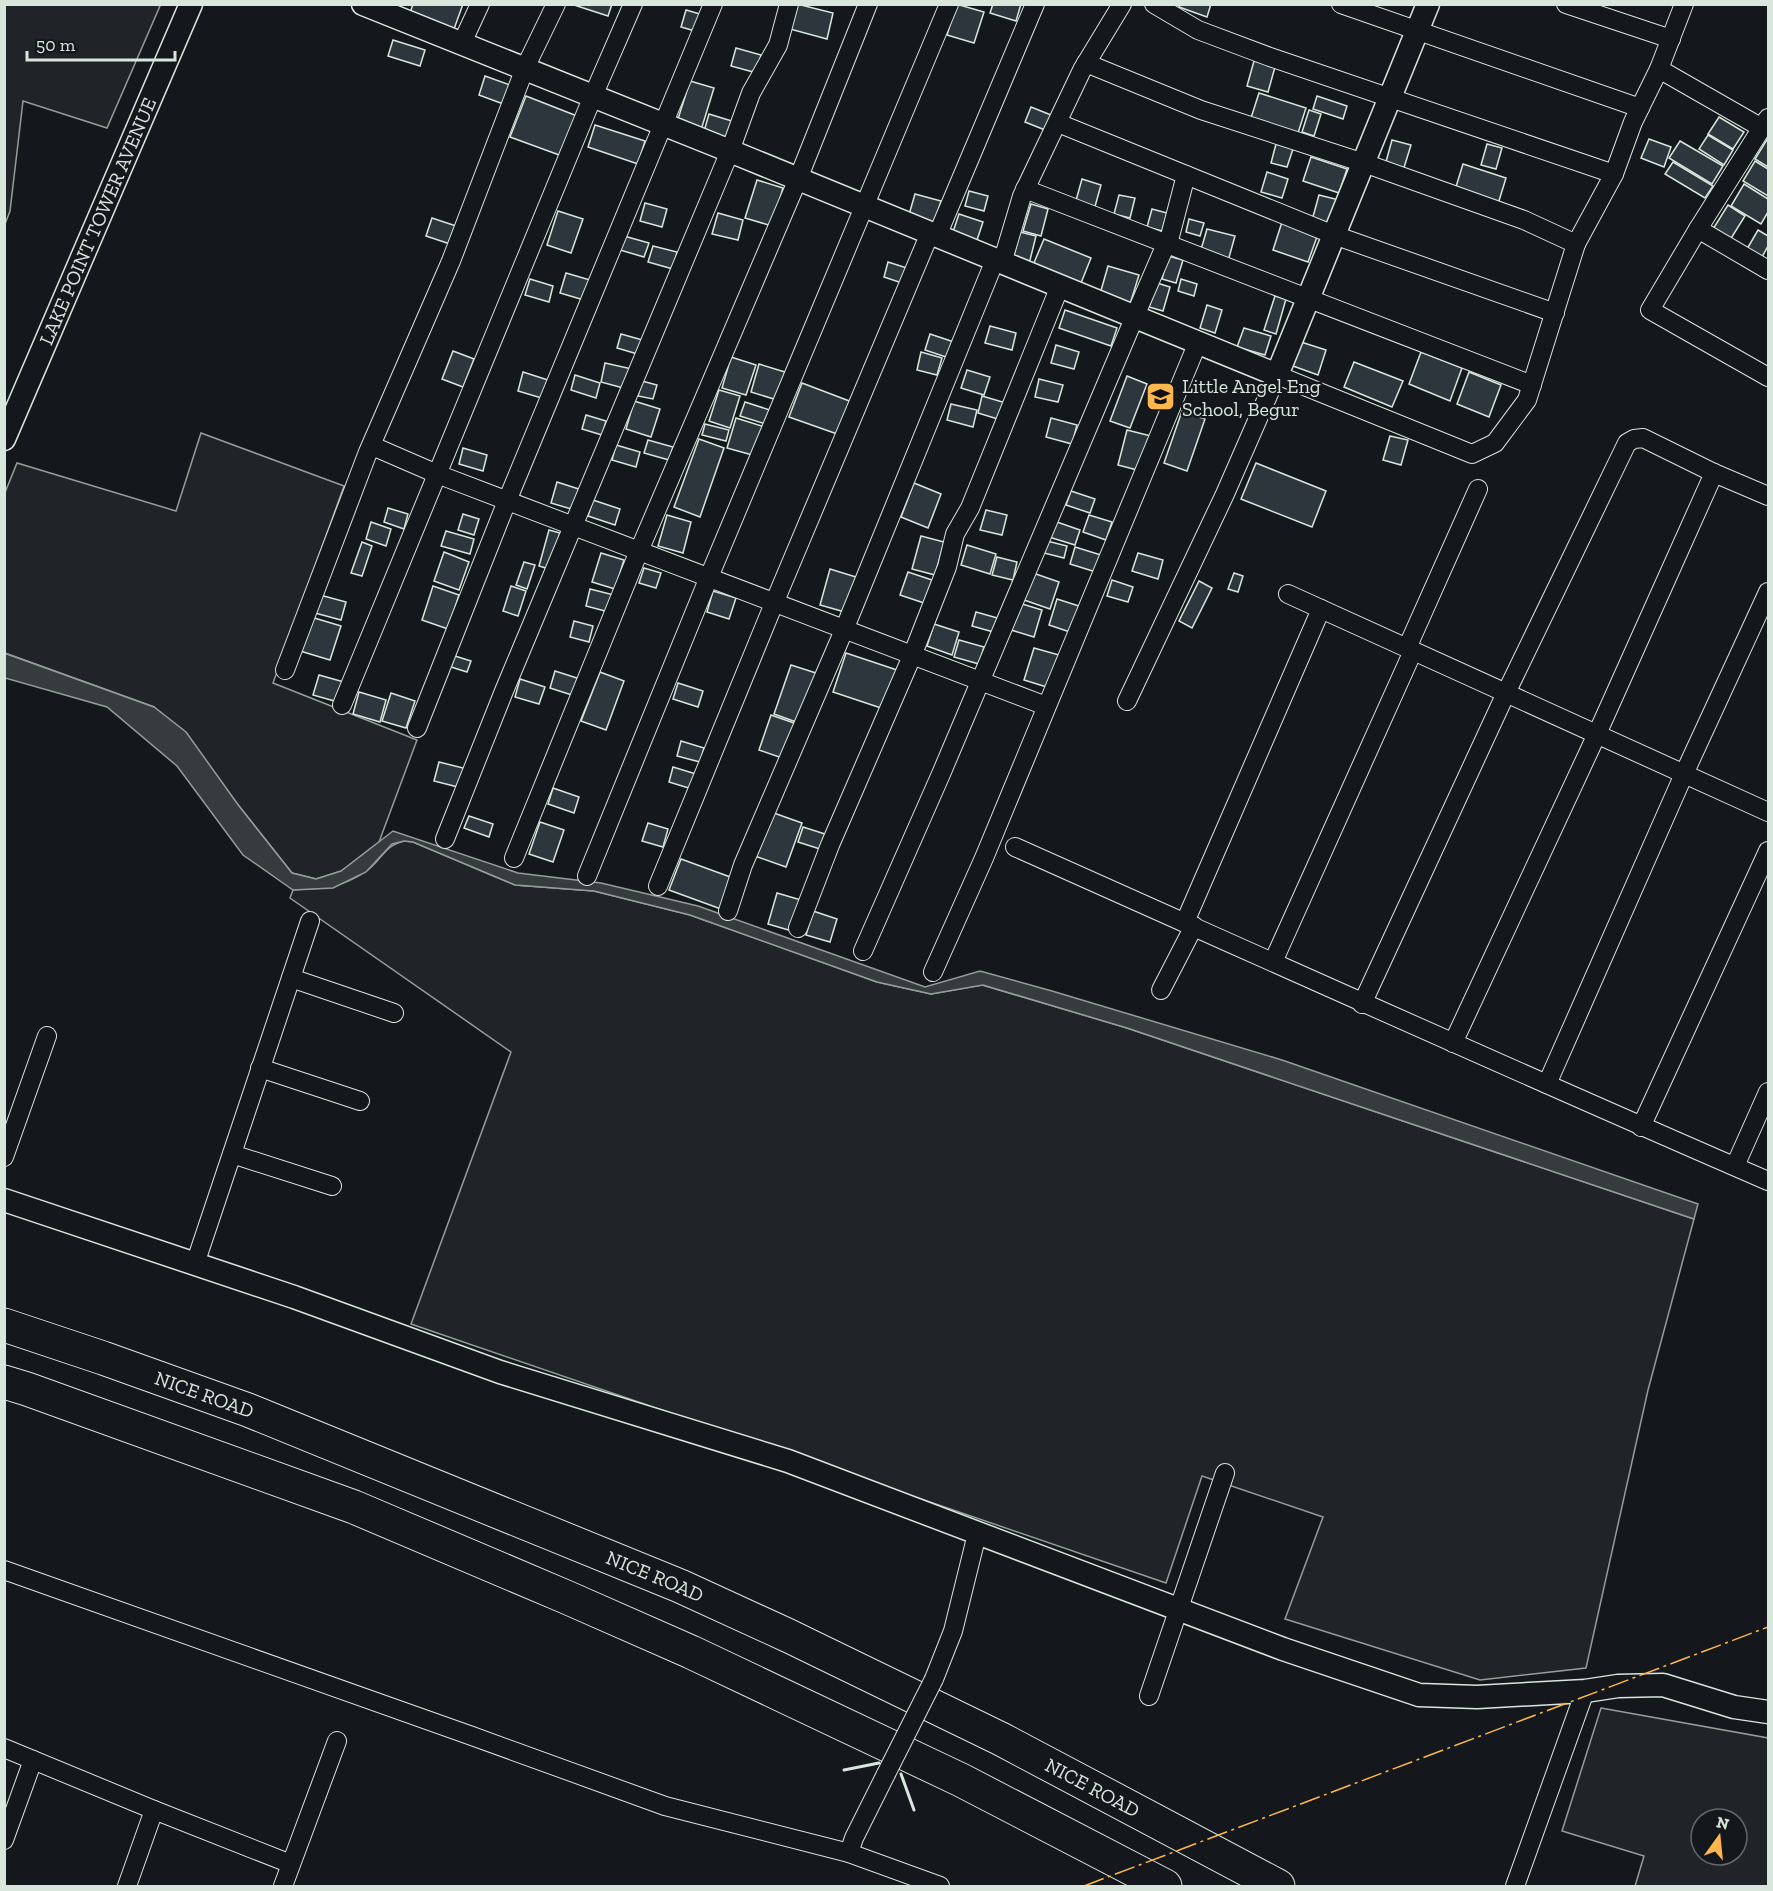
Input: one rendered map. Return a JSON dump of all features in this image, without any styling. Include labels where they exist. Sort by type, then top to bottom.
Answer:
[{"type":"highway","name":"NICE ROAD","points":[[4,1325],[248,1410],[680,1586],[1001,1738],[1278,1887]]},
{"type":"highway","points":[[4,1382],[354,1507],[576,1601],[701,1657],[951,1775],[1165,1887]]},
{"type":"street","name":"LAKE POINT TOWER AVENUE","points":[[4,440],[191,4]]},
{"type":"street","points":[[363,4],[1472,454],[1495,443],[1527,400],[1576,244],[1614,174],[1684,4]]},
{"type":"street","points":[[462,43],[480,4]]},
{"type":"street","points":[[285,670],[371,448],[451,261],[525,68],[556,4]]},
{"type":"street","points":[[342,705],[633,4]]},
{"type":"street","points":[[417,728],[507,501],[713,4]]},
{"type":"street","points":[[445,839],[504,691],[730,151],[751,93],[778,45],[789,4]]},
{"type":"street","points":[[514,858],[639,551],[798,179],[868,4]]},
{"type":"street","points":[[587,876],[709,577],[949,4]]},
{"type":"street","points":[[658,886],[775,601],[1035,4]]},
{"type":"street","points":[[728,911],[742,865],[844,630],[999,261],[1025,189],[1086,63],[1122,4]]},
{"type":"street","points":[[1154,4],[1198,30],[1390,99],[1614,174]]},
{"type":"street","points":[[1341,4],[1640,108]]},
{"type":"street","points":[[1127,702],[1226,494],[1428,4]]},
{"type":"street","points":[[1566,4],[1671,39]]},
{"type":"street","points":[[1086,63],[1201,110],[1364,163],[1524,220],[1576,244]]},
{"type":"street","points":[[1659,69],[1765,123],[1650,310],[1768,377]]},
{"type":"street","points":[[1058,123],[1334,235],[1555,313]]},
{"type":"street","points":[[863,951],[1166,244],[1168,244],[1186,175]]},
{"type":"street","points":[[1025,189],[1532,385]]},
{"type":"street","points":[[1698,229],[1768,270]]},
{"type":"street","points":[[798,927],[830,845],[912,656],[947,567],[955,534],[970,508],[1060,286]]},
{"type":"street","points":[[933,972],[984,858],[1198,342]]},
{"type":"street","points":[[1362,1004],[1506,693],[1627,443],[1642,438],[1768,496]]},
{"type":"street","points":[[371,448],[377,448],[507,501],[775,601],[844,630],[1046,706]]},
{"type":"street","points":[[1454,1043],[1597,734],[1714,473]]},
{"type":"street","points":[[1273,962],[1478,489]]},
{"type":"street","points":[[1547,1084],[1684,774],[1768,592]]},
{"type":"street","points":[[1288,594],[1768,812]]},
{"type":"street","points":[[1161,990],[1321,609]]},
{"type":"street","points":[[1015,847],[1190,924],[1362,1004],[1768,1181]]},
{"type":"street","points":[[1641,1127],[1768,851]]},
{"type":"street","points":[[195,1264],[310,921]]},
{"type":"street","points":[[291,978],[394,1013]]},
{"type":"street","points":[[4,1157],[47,1036]]},
{"type":"street","points":[[260,1068],[360,1101]]},
{"type":"street","points":[[1735,1166],[1768,1092]]},
{"type":"street","points":[[232,1154],[332,1186]]},
{"type":"street","points":[[4,1200],[294,1297],[500,1372],[788,1461],[1283,1649],[1419,1695],[1477,1697],[1618,1686],[1663,1685],[1734,1707],[1768,1712]]},
{"type":"street","points":[[1149,1696],[1225,1473]]},
{"type":"street","points":[[849,1853],[854,1838],[934,1678],[953,1630],[977,1534]]},
{"type":"street","points":[[4,1570],[665,1806],[849,1853],[940,1887]]},
{"type":"street","points":[[1515,1887],[1585,1690]]},
{"type":"street","points":[[283,1887],[337,1741]]},
{"type":"street","points":[[4,1748],[291,1864]]},
{"type":"street","points":[[4,1840],[33,1760]]},
{"type":"street","points":[[127,1887],[154,1810]]},
{"type":"shaded area","points":[[154,4],[160,6],[107,128],[23,101],[10,211],[5,224],[5,5]]},
{"type":"shaded area","points":[[201,433],[344,486],[273,683],[417,740],[379,842],[342,871],[316,879],[292,873],[239,806],[154,707],[5,653],[4,495],[17,463],[176,511]]},
{"type":"shaded area","points":[[4,653],[154,707],[186,732],[239,806],[292,873],[316,879],[341,871],[393,831],[518,873],[601,883],[698,906],[925,987],[980,971],[1282,1060],[1698,1204],[1694,1219],[1127,1028],[983,985],[931,994],[877,982],[690,915],[594,891],[515,885],[413,842],[404,841],[392,844],[366,872],[333,888],[293,890],[243,855],[177,766],[107,707],[5,678]]},
{"type":"shaded area","points":[[404,841],[413,842],[515,885],[594,891],[690,915],[877,982],[931,994],[982,985],[1127,1028],[1694,1219],[1648,1390],[1586,1668],[1480,1680],[1285,1619],[1323,1517],[1202,1476],[1166,1583],[411,1324],[511,1052],[290,898],[293,890],[330,887],[356,878],[370,868],[387,850]]},
{"type":"shaded area","points":[[1601,1708],[1768,1738],[1768,1886],[1635,1886],[1644,1856],[1562,1831]]},
{"type":"building","points":[[413,4],[463,4],[454,29],[410,13]]},
{"type":"building","points":[[571,4],[612,4],[608,16]]},
{"type":"building","points":[[797,4],[833,13],[827,39],[790,29]]},
{"type":"building","points":[[956,4],[984,12],[974,43],[947,35]]},
{"type":"building","points":[[993,4],[1021,4],[1016,21],[990,13]]},
{"type":"building","points":[[1180,4],[1211,4],[1207,17],[1179,7]]},
{"type":"building","points":[[686,10],[700,14],[695,31],[681,27]]},
{"type":"building","points":[[393,40],[425,50],[420,66],[388,56]]},
{"type":"building","points":[[736,48],[761,55],[757,73],[731,66]]},
{"type":"building","points":[[1254,61],[1275,67],[1268,92],[1247,86]]},
{"type":"building","points":[[485,76],[513,86],[506,105],[479,95]]},
{"type":"building","points":[[690,81],[714,88],[701,130],[677,122]]},
{"type":"building","points":[[1259,93],[1306,108],[1297,136],[1250,121]]},
{"type":"building","points":[[526,96],[577,116],[562,156],[510,137]]},
{"type":"building","points":[[1317,96],[1347,106],[1343,119],[1313,109]]},
{"type":"building","points":[[1031,107],[1051,115],[1045,130],[1025,122]]},
{"type":"building","points":[[1309,110],[1321,114],[1314,136],[1302,132]]},
{"type":"building","points":[[709,114],[735,122],[729,142],[703,135]]},
{"type":"building","points":[[1719,117],[1744,132],[1733,149],[1708,134]]},
{"type":"building","points":[[595,125],[645,141],[638,164],[588,147]]},
{"type":"building","points":[[1708,135],[1733,150],[1724,165],[1699,149]]},
{"type":"building","points":[[1768,138],[1768,167],[1755,159]]},
{"type":"building","points":[[1649,139],[1671,147],[1664,167],[1641,158]]},
{"type":"building","points":[[1392,140],[1411,145],[1402,174],[1384,169]]},
{"type":"building","points":[[1680,141],[1723,166],[1712,184],[1669,158]]},
{"type":"building","points":[[1276,144],[1293,149],[1287,167],[1271,163]]},
{"type":"building","points":[[1487,144],[1502,148],[1496,169],[1481,165]]},
{"type":"building","points":[[1311,157],[1347,169],[1339,193],[1303,181]]},
{"type":"building","points":[[1755,161],[1768,169],[1768,196],[1743,181]]},
{"type":"building","points":[[1673,162],[1713,186],[1705,198],[1665,174]]},
{"type":"building","points":[[1463,164],[1506,178],[1498,204],[1455,190]]},
{"type":"building","points":[[1267,172],[1288,179],[1282,198],[1261,192]]},
{"type":"building","points":[[1082,179],[1101,185],[1094,210],[1075,204]]},
{"type":"building","points":[[757,180],[783,188],[772,226],[745,218]]},
{"type":"building","points":[[1744,184],[1768,199],[1768,212],[1761,224],[1731,206]]},
{"type":"building","points":[[969,191],[988,196],[984,211],[965,206]]},
{"type":"building","points":[[915,194],[941,201],[934,225],[908,218]]},
{"type":"building","points":[[1119,195],[1135,198],[1130,218],[1114,214]]},
{"type":"building","points":[[1319,195],[1339,200],[1331,229],[1311,224]]},
{"type":"building","points":[[645,203],[667,209],[662,227],[640,221]]},
{"type":"building","points":[[1031,204],[1048,209],[1041,236],[1023,231]]},
{"type":"building","points":[[1728,205],[1745,216],[1730,240],[1713,229]]},
{"type":"building","points":[[1152,209],[1167,213],[1162,231],[1147,227]]},
{"type":"building","points":[[558,211],[583,219],[571,253],[547,245]]},
{"type":"building","points":[[718,213],[743,220],[738,240],[712,234]]},
{"type":"building","points":[[959,214],[983,222],[976,243],[952,235]]},
{"type":"building","points":[[432,218],[459,227],[453,245],[426,236]]},
{"type":"building","points":[[1189,219],[1204,223],[1200,236],[1186,232]]},
{"type":"building","points":[[1282,222],[1318,234],[1308,262],[1273,250]]},
{"type":"building","points":[[1207,229],[1235,236],[1228,261],[1200,253]]},
{"type":"building","points":[[1758,230],[1768,236],[1768,246],[1762,257],[1747,249]]},
{"type":"building","points":[[1020,232],[1036,236],[1029,264],[1013,259]]},
{"type":"building","points":[[624,236],[649,243],[644,257],[620,250]]},
{"type":"building","points":[[1044,239],[1091,258],[1081,283],[1033,265]]},
{"type":"building","points":[[653,246],[677,252],[673,269],[648,262]]},
{"type":"building","points":[[1168,256],[1183,260],[1176,283],[1162,279]]},
{"type":"building","points":[[888,262],[913,270],[908,285],[884,277]]},
{"type":"building","points":[[1108,266],[1139,275],[1130,304],[1100,294]]},
{"type":"building","points":[[566,273],[590,280],[584,300],[560,293]]},
{"type":"building","points":[[530,279],[553,286],[549,302],[525,295]]},
{"type":"building","points":[[1181,279],[1197,284],[1194,296],[1178,291]]},
{"type":"building","points":[[1157,283],[1170,287],[1163,311],[1149,307]]},
{"type":"building","points":[[1275,296],[1286,299],[1276,334],[1264,330]]},
{"type":"building","points":[[1207,305],[1222,310],[1215,333],[1200,328]]},
{"type":"building","points":[[1065,310],[1117,328],[1111,346],[1059,328]]},
{"type":"building","points":[[990,326],[1016,333],[1012,350],[985,343]]},
{"type":"building","points":[[1244,328],[1271,336],[1265,355],[1237,347]]},
{"type":"building","points":[[621,334],[646,341],[641,355],[617,348]]},
{"type":"building","points":[[930,334],[957,343],[952,359],[925,350]]},
{"type":"building","points":[[1301,342],[1326,350],[1318,375],[1293,366]]},
{"type":"building","points":[[1056,345],[1079,352],[1074,369],[1051,363]]},
{"type":"building","points":[[453,351],[474,359],[463,387],[442,379]]},
{"type":"building","points":[[921,352],[942,358],[937,375],[917,370]]},
{"type":"building","points":[[1421,352],[1462,368],[1450,401],[1409,384]]},
{"type":"building","points":[[731,357],[756,365],[746,395],[722,388]]},
{"type":"building","points":[[1354,362],[1403,381],[1392,407],[1344,387]]},
{"type":"building","points":[[605,363],[632,369],[627,389],[601,382]]},
{"type":"building","points":[[759,364],[785,372],[777,400],[751,392]]},
{"type":"building","points":[[967,370],[990,377],[984,395],[961,388]]},
{"type":"building","points":[[523,372],[551,381],[545,399],[518,391]]},
{"type":"building","points":[[1469,372],[1501,385],[1489,417],[1457,404]]},
{"type":"building","points":[[575,375],[600,383],[596,398],[571,390]]},
{"type":"building","points":[[1127,376],[1147,384],[1130,428],[1110,421]]},
{"type":"building","points":[[1039,379],[1063,385],[1058,402],[1035,397]]},
{"type":"building","points":[[642,381],[657,385],[653,399],[638,396]]},
{"type":"building","points":[[802,383],[852,402],[840,435],[789,417]]},
{"type":"building","points":[[719,390],[740,396],[730,428],[709,421]]},
{"type":"building","points":[[982,396],[1006,403],[1001,420],[978,413]]},
{"type":"building","points":[[634,401],[660,409],[651,437],[626,429]]},
{"type":"building","points":[[745,402],[773,411],[769,425],[740,416]]},
{"type":"building","points":[[951,404],[977,410],[973,427],[947,420]]},
{"type":"building","points":[[1182,411],[1205,419],[1187,471],[1164,463]]},
{"type":"building","points":[[586,415],[606,421],[602,435],[582,429]]},
{"type":"building","points":[[736,418],[765,427],[756,456],[727,448]]},
{"type":"building","points":[[1051,418],[1077,425],[1072,444],[1046,437]]},
{"type":"building","points":[[705,424],[729,430],[726,441],[702,435]]},
{"type":"building","points":[[1127,430],[1151,436],[1141,471],[1118,465]]},
{"type":"building","points":[[1390,436],[1408,440],[1401,465],[1383,460]]},
{"type":"building","points":[[699,439],[724,448],[700,517],[674,507]]},
{"type":"building","points":[[648,440],[673,447],[669,460],[644,453]]},
{"type":"building","points":[[616,445],[640,452],[636,467],[612,460]]},
{"type":"building","points":[[463,448],[487,455],[483,471],[459,464]]},
{"type":"building","points":[[1256,463],[1326,491],[1312,527],[1241,499]]},
{"type":"building","points":[[557,482],[585,491],[578,511],[551,503]]},
{"type":"building","points":[[914,483],[941,494],[928,528],[901,517]]},
{"type":"building","points":[[1071,491],[1095,499],[1090,513],[1066,505]]},
{"type":"building","points":[[593,500],[620,509],[615,525],[588,516]]},
{"type":"building","points":[[388,508],[408,514],[404,529],[384,522]]},
{"type":"building","points":[[986,510],[1007,515],[1002,535],[980,530]]},
{"type":"building","points":[[463,514],[479,519],[474,535],[458,530]]},
{"type":"building","points":[[667,515],[691,522],[683,553],[658,546]]},
{"type":"building","points":[[1089,515],[1112,522],[1106,540],[1083,532]]},
{"type":"building","points":[[1054,521],[1080,530],[1075,545],[1049,537]]},
{"type":"building","points":[[371,522],[391,529],[386,546],[366,539]]},
{"type":"building","points":[[549,530],[560,533],[549,569],[539,566]]},
{"type":"building","points":[[446,531],[474,539],[470,554],[441,546]]},
{"type":"building","points":[[921,536],[944,542],[935,575],[912,569]]},
{"type":"building","points":[[1047,541],[1067,546],[1064,558],[1044,553]]},
{"type":"building","points":[[362,542],[372,546],[362,576],[351,573]]},
{"type":"building","points":[[967,545],[996,554],[990,574],[961,565]]},
{"type":"building","points":[[1075,547],[1101,555],[1096,572],[1070,564]]},
{"type":"building","points":[[444,552],[469,562],[459,590],[434,581]]},
{"type":"building","points":[[601,553],[624,560],[615,589],[592,582]]},
{"type":"building","points":[[1138,553],[1163,560],[1158,579],[1132,571]]},
{"type":"building","points":[[997,557],[1017,562],[1013,580],[992,575]]},
{"type":"building","points":[[524,562],[535,565],[527,589],[516,585]]},
{"type":"building","points":[[644,568],[661,573],[656,588],[639,583]]},
{"type":"building","points":[[830,569],[856,577],[845,612],[820,605]]},
{"type":"building","points":[[908,572],[932,580],[924,603],[900,595]]},
{"type":"building","points":[[1033,573],[1059,582],[1050,609],[1024,600]]},
{"type":"building","points":[[1234,573],[1243,576],[1238,592],[1228,589]]},
{"type":"building","points":[[1112,580],[1133,587],[1128,602],[1107,596]]},
{"type":"building","points":[[1199,581],[1212,588],[1192,628],[1179,621]]},
{"type":"building","points":[[433,586],[459,595],[448,629],[422,620]]},
{"type":"building","points":[[511,586],[526,591],[518,616],[503,611]]},
{"type":"building","points":[[590,589],[614,595],[609,612],[586,606]]},
{"type":"building","points":[[713,591],[736,598],[729,619],[707,612]]},
{"type":"building","points":[[320,595],[346,602],[341,620],[315,613]]},
{"type":"building","points":[[1057,599],[1082,607],[1073,633],[1049,625]]},
{"type":"building","points":[[1019,603],[1042,610],[1034,637],[1011,630]]},
{"type":"building","points":[[976,612],[1001,619],[997,633],[972,626]]},
{"type":"building","points":[[311,617],[341,626],[330,660],[300,651]]},
{"type":"building","points":[[574,621],[593,626],[589,642],[570,637]]},
{"type":"building","points":[[934,624],[959,632],[952,655],[927,646]]},
{"type":"building","points":[[959,640],[984,647],[979,664],[954,657]]},
{"type":"building","points":[[1034,648],[1059,655],[1050,688],[1024,680]]},
{"type":"building","points":[[846,653],[900,671],[887,710],[833,692]]},
{"type":"building","points":[[455,656],[471,661],[467,672],[451,667]]},
{"type":"building","points":[[791,665],[816,673],[799,723],[774,714]]},
{"type":"building","points":[[555,671],[580,679],[575,696],[550,688]]},
{"type":"building","points":[[600,672],[624,681],[606,730],[581,721]]},
{"type":"building","points":[[319,675],[344,682],[338,702],[313,695]]},
{"type":"building","points":[[520,679],[545,687],[539,704],[515,697]]},
{"type":"building","points":[[678,683],[703,691],[698,707],[673,699]]},
{"type":"building","points":[[359,692],[386,700],[380,722],[353,714]]},
{"type":"building","points":[[391,693],[415,701],[406,728],[382,721]]},
{"type":"building","points":[[771,715],[797,724],[785,759],[759,750]]},
{"type":"building","points":[[681,741],[704,748],[700,762],[677,756]]},
{"type":"building","points":[[439,762],[467,769],[462,788],[434,781]]},
{"type":"building","points":[[673,767],[696,774],[692,789],[669,782]]},
{"type":"building","points":[[553,788],[579,797],[574,813],[548,804]]},
{"type":"building","points":[[771,812],[802,823],[786,867],[755,856]]},
{"type":"building","points":[[469,816],[493,824],[489,837],[464,828]]},
{"type":"building","points":[[540,822],[564,830],[553,862],[529,854]]},
{"type":"building","points":[[648,823],[668,829],[663,847],[642,841]]},
{"type":"building","points":[[803,827],[825,834],[820,849],[798,842]]},
{"type":"building","points":[[681,859],[733,878],[721,909],[669,890]]},
{"type":"building","points":[[777,893],[801,900],[792,931],[768,924]]},
{"type":"building","points":[[813,911],[837,919],[830,942],[806,935]]},
{"type":"wall","points":[[844,1770],[879,1763]]},
{"type":"wall","points":[[901,1774],[914,1810]]},
{"type":"power","points":[[1084,1886],[1768,1627]]},
{"type":"place","name":"Little Angel Eng School, Begur","points":[[1161,397]]}]
